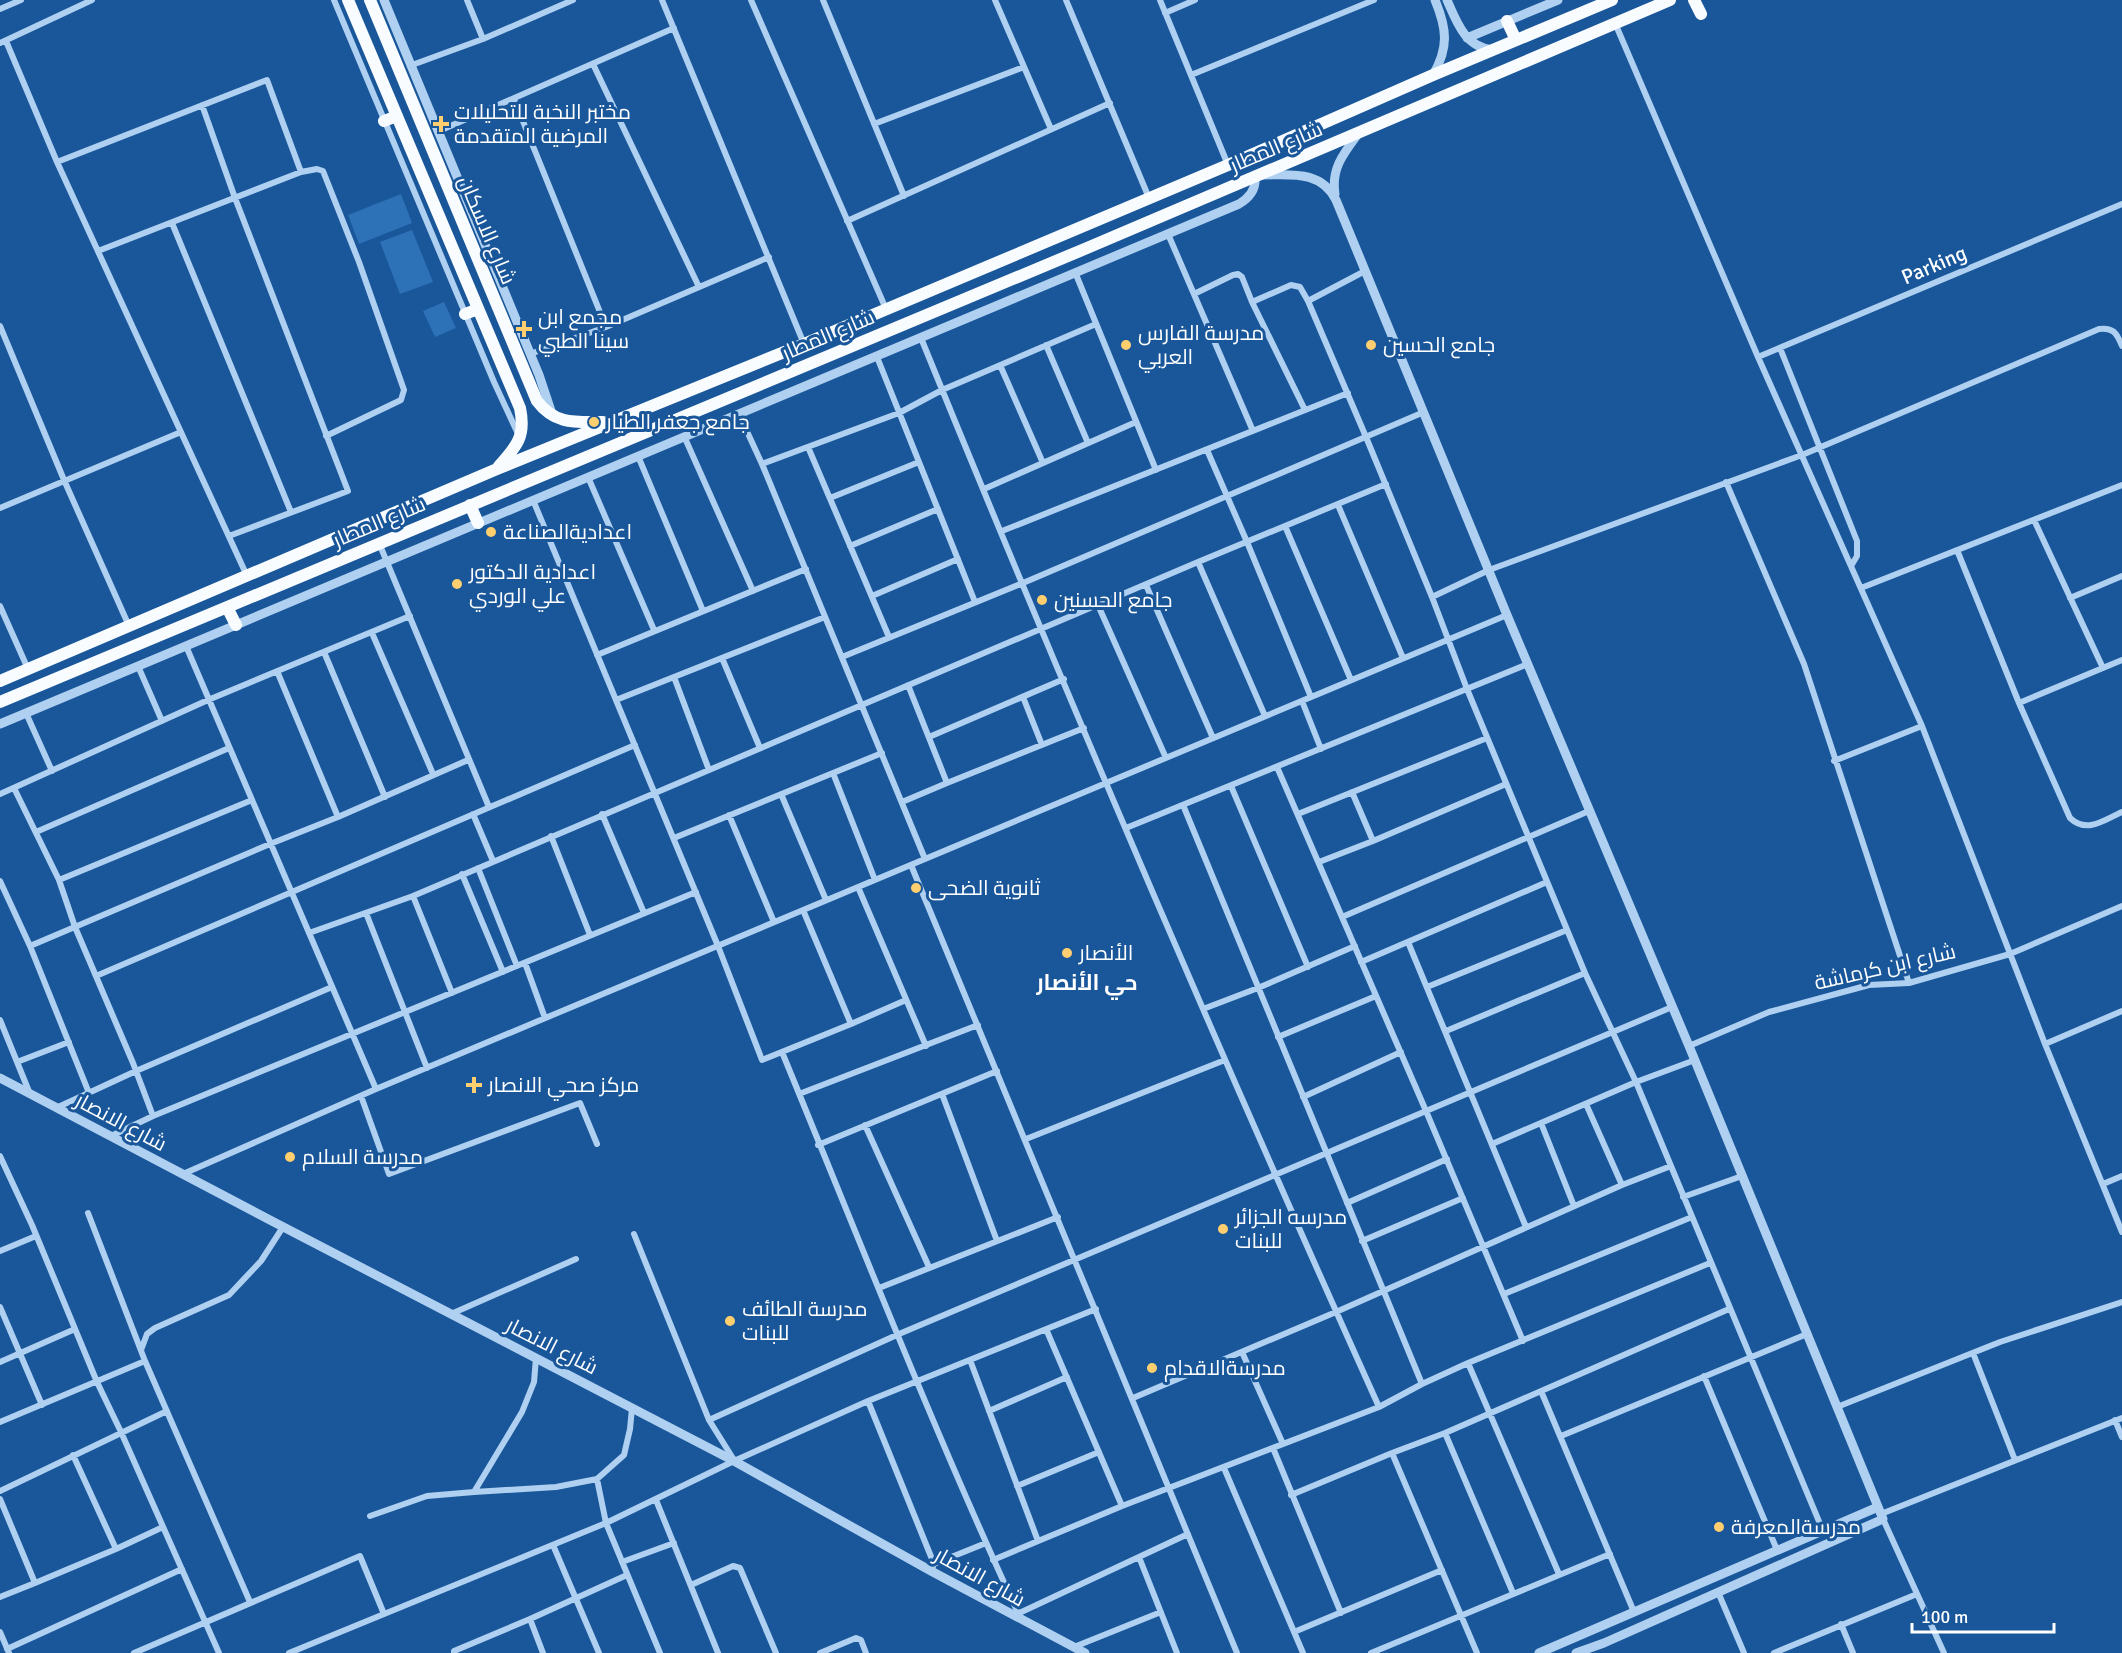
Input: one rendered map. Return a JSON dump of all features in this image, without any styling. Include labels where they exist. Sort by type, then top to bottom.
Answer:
[{"type":"main road","name":"شارع الاسكان","points":[[348,0],[520,408],[523,420],[520,439]]},
{"type":"main road","name":"شارع الاسكان","points":[[370,0],[451,180],[537,400],[553,417]]},
{"type":"main road","name":"شارع المطار","points":[[0,681],[497,469],[804,344],[1077,229],[1612,0]]},
{"type":"main road","name":"شارع المطار","points":[[0,702],[1088,249],[1670,0]]},
{"type":"main road","points":[[1694,0],[1701,14]]},
{"type":"main road","points":[[1507,21],[1516,40]]},
{"type":"main road","points":[[384,121],[397,116]]},
{"type":"main road","points":[[1113,213],[1113,225],[1123,233]]},
{"type":"main road","points":[[1077,229],[1086,236],[1088,249]]},
{"type":"main road","points":[[465,314],[478,309]]},
{"type":"main road","points":[[490,338],[500,338],[507,328]]},
{"type":"main road","points":[[500,360],[507,352],[517,352]]},
{"type":"main road","points":[[553,417],[571,422],[610,422]]},
{"type":"main road","points":[[497,469],[520,439]]},
{"type":"main road","points":[[470,505],[478,523]]},
{"type":"main road","points":[[312,548],[312,561],[321,568]]},
{"type":"main road","points":[[270,565],[278,571],[279,585]]},
{"type":"main road","points":[[227,607],[236,625]]},
{"type":"street","points":[[0,9],[21,0]]},
{"type":"street","points":[[92,0],[3,42],[247,576]]},
{"type":"street","points":[[334,0],[465,314],[520,439]]},
{"type":"street","points":[[384,0],[439,131],[451,180],[546,391],[553,417]]},
{"type":"street","points":[[467,0],[483,39]]},
{"type":"street","points":[[412,65],[483,39],[573,0]]},
{"type":"street","points":[[662,0],[804,344]]},
{"type":"street","points":[[752,0],[886,309]]},
{"type":"street","points":[[823,0],[904,196]]},
{"type":"street","points":[[995,0],[1051,129]]},
{"type":"street","points":[[1066,0],[1149,198]]},
{"type":"street","points":[[1160,0],[1228,165]]},
{"type":"street","points":[[1165,13],[1195,0]]},
{"type":"street","points":[[1191,75],[1374,0]]},
{"type":"street","points":[[1433,75],[1441,62],[1445,40],[1442,18],[1435,0]]},
{"type":"street","points":[[1447,0],[1467,38],[1482,49],[1493,50]]},
{"type":"street","points":[[1467,38],[1558,0]]},
{"type":"street","points":[[1615,23],[1758,357],[1922,726],[2045,1044],[2122,1232]]},
{"type":"street","points":[[439,131],[674,28]]},
{"type":"street","points":[[593,64],[699,287]]},
{"type":"street","points":[[874,124],[1024,67]]},
{"type":"street","points":[[57,162],[267,80],[301,172]]},
{"type":"street","points":[[514,99],[606,327]]},
{"type":"street","points":[[847,221],[1110,103]]},
{"type":"street","points":[[202,105],[235,198],[348,491],[229,536]]},
{"type":"street","points":[[1336,200],[1334,183],[1336,166],[1358,133]]},
{"type":"street","points":[[98,252],[301,172],[317,169],[323,171],[359,262],[404,390],[401,400],[326,436]]},
{"type":"street","points":[[0,724],[1243,202],[1252,193],[1258,176],[1311,177],[1323,183],[1336,200],[1507,615],[1695,1060],[1881,1513],[1944,1653]]},
{"type":"street","name":"Parking","points":[[1758,357],[2122,204]]},
{"type":"street","points":[[171,223],[291,512]]},
{"type":"street","points":[[1168,234],[1253,431]]},
{"type":"street","points":[[530,354],[606,327],[769,257]]},
{"type":"street","points":[[1308,301],[1365,271]]},
{"type":"street","points":[[1075,272],[1156,470]]},
{"type":"street","points":[[1194,294],[1238,274],[1242,277],[1305,410]]},
{"type":"street","points":[[1252,302],[1291,285],[1300,287],[1308,301],[1386,484],[1528,837],[1585,973],[1636,1083],[1823,1531]]},
{"type":"street","points":[[762,464],[899,412],[942,390],[1096,324]]},
{"type":"street","points":[[0,326],[64,480],[129,626]]},
{"type":"street","points":[[1432,597],[1489,570],[1802,455],[2099,329],[2108,328],[2116,333],[2122,346]]},
{"type":"street","points":[[921,338],[1203,1009],[1379,1407]]},
{"type":"street","points":[[1046,345],[1088,443]]},
{"type":"street","points":[[1779,348],[1857,541],[1857,556],[1851,566]]},
{"type":"street","points":[[877,357],[975,602]]},
{"type":"street","points":[[1000,365],[1042,463]]},
{"type":"street","points":[[1002,531],[1348,393]]},
{"type":"street","points":[[842,657],[1023,583],[1424,412]]},
{"type":"street","points":[[739,414],[806,569],[925,859]]},
{"type":"street","points":[[984,489],[1136,422]]},
{"type":"street","points":[[0,508],[181,432]]},
{"type":"street","points":[[684,436],[753,591]]},
{"type":"street","points":[[808,447],[890,637]]},
{"type":"street","points":[[1207,450],[1311,697]]},
{"type":"street","points":[[638,456],[702,611]]},
{"type":"street","points":[[830,498],[919,462]]},
{"type":"street","points":[[588,477],[654,630]]},
{"type":"street","points":[[1726,482],[1804,664],[1834,761],[1909,983]]},
{"type":"street","points":[[309,933],[413,896],[602,814],[1386,484]]},
{"type":"street","points":[[1861,588],[2122,485]]},
{"type":"street","points":[[533,500],[674,838],[762,1060],[906,1000]]},
{"type":"street","points":[[1338,505],[1403,658]]},
{"type":"street","points":[[850,546],[938,509]]},
{"type":"street","points":[[2034,520],[2103,668]]},
{"type":"street","points":[[1285,526],[1351,680]]},
{"type":"street","points":[[379,543],[489,807]]},
{"type":"street","points":[[1957,550],[2019,703],[2070,818],[2077,825],[2089,826],[2122,812]]},
{"type":"street","points":[[872,596],[958,559]]},
{"type":"street","points":[[1198,562],[1265,716]]},
{"type":"street","points":[[597,655],[806,569]]},
{"type":"street","points":[[2070,598],[2122,576]]},
{"type":"street","points":[[1146,585],[1213,738]]},
{"type":"street","points":[[1098,605],[1166,758]]},
{"type":"street","points":[[0,606],[28,669]]},
{"type":"street","points":[[183,1175],[376,1089],[1507,615]]},
{"type":"street","points":[[0,794],[208,700],[410,616]]},
{"type":"street","points":[[616,700],[825,617]]},
{"type":"street","points":[[372,633],[433,774]]},
{"type":"street","points":[[186,646],[376,1089]]},
{"type":"street","points":[[324,652],[385,797]]},
{"type":"street","points":[[723,658],[760,748]]},
{"type":"street","points":[[2019,703],[2122,660]]},
{"type":"street","points":[[1126,828],[1528,664]]},
{"type":"street","points":[[138,666],[162,721]]},
{"type":"street","points":[[277,671],[338,817]]},
{"type":"street","points":[[674,677],[709,770]]},
{"type":"street","points":[[929,737],[1064,679]]},
{"type":"street","points":[[908,686],[947,783]]},
{"type":"street","points":[[1023,697],[1042,744]]},
{"type":"street","points":[[1302,701],[1321,749]]},
{"type":"street","points":[[26,712],[52,771]]},
{"type":"street","points":[[1834,761],[1922,726]]},
{"type":"street","points":[[902,802],[1084,728]]},
{"type":"street","points":[[1298,814],[1487,738]]},
{"type":"street","points":[[96,976],[635,745]]},
{"type":"street","points":[[36,832],[229,747]]},
{"type":"street","points":[[674,838],[882,753]]},
{"type":"street","points":[[30,946],[468,760]]},
{"type":"street","points":[[1277,767],[1426,1110],[1523,1341]]},
{"type":"street","points":[[832,773],[875,880]]},
{"type":"street","points":[[1319,862],[1506,784]]},
{"type":"street","points":[[1231,786],[1308,967]]},
{"type":"street","points":[[14,788],[59,880],[75,927],[153,1116]]},
{"type":"street","points":[[1352,792],[1373,841]]},
{"type":"street","points":[[781,794],[826,900]]},
{"type":"street","points":[[59,880],[252,800]]},
{"type":"street","points":[[1183,805],[1422,1384]]},
{"type":"street","points":[[1342,916],[1589,811]]},
{"type":"street","points":[[473,814],[493,861]]},
{"type":"street","points":[[602,814],[644,913]]},
{"type":"street","points":[[729,815],[774,922]]},
{"type":"street","points":[[551,836],[590,935]]},
{"type":"street","points":[[911,865],[1076,1259],[1237,1653]]},
{"type":"street","points":[[478,868],[517,966]]},
{"type":"street","points":[[462,874],[503,972]]},
{"type":"street","points":[[0,880],[30,946],[89,1093]]},
{"type":"street","points":[[1361,962],[1547,882]]},
{"type":"street","points":[[858,887],[926,1046]]},
{"type":"street","points":[[110,1137],[153,1116],[696,892]]},
{"type":"street","points":[[413,896],[452,993]]},
{"type":"street","name":"شارع ابن كرماشة","points":[[1689,1046],[1769,1012],[1869,985],[1909,983],[2010,954],[2122,906]]},
{"type":"street","points":[[803,910],[851,1024]]},
{"type":"street","points":[[366,913],[427,1068]]},
{"type":"street","points":[[1427,987],[1567,930]]},
{"type":"street","points":[[1408,942],[1526,1227]]},
{"type":"street","points":[[1203,1009],[1355,946]]},
{"type":"street","points":[[525,963],[545,1018]]},
{"type":"street","points":[[1446,1031],[1585,973]]},
{"type":"street","points":[[56,1108],[332,987]]},
{"type":"street","points":[[1278,1037],[1376,996]]},
{"type":"street","points":[[709,1420],[899,1334],[1672,1007]]},
{"type":"street","points":[[2045,1044],[2122,1011]]},
{"type":"street","points":[[0,1020],[31,1095]]},
{"type":"street","points":[[799,1094],[978,1025]]},
{"type":"street","points":[[17,1062],[69,1042]]},
{"type":"street","points":[[782,1052],[818,1145],[1016,1614],[1188,1534]]},
{"type":"street","points":[[1303,1097],[1401,1052]]},
{"type":"street","points":[[1026,1139],[1226,1060]]},
{"type":"street","points":[[1492,1144],[1695,1060]]},
{"type":"street","points":[[818,1145],[998,1071]]},
{"type":"street","name":"شارع الانصار","points":[[0,1078],[734,1461],[933,1568],[1084,1653]]},
{"type":"street","points":[[942,1094],[997,1240]]},
{"type":"street","points":[[361,1096],[389,1174],[580,1103],[597,1144]]},
{"type":"street","points":[[1586,1104],[1622,1185]]},
{"type":"street","points":[[1541,1123],[1574,1206]]},
{"type":"street","points":[[865,1125],[929,1267]]},
{"type":"street","points":[[0,1156],[97,1382],[122,1432],[219,1653]]},
{"type":"street","points":[[1347,1203],[1447,1159]]},
{"type":"street","points":[[1132,1398],[1336,1312],[1622,1185],[1671,1166]]},
{"type":"street","points":[[1683,1197],[1742,1176]]},
{"type":"street","points":[[2103,1184],[2122,1176]]},
{"type":"street","points":[[1362,1240],[1463,1198]]},
{"type":"street","points":[[88,1212],[166,1412],[250,1602]]},
{"type":"street","points":[[879,1288],[1058,1217]]},
{"type":"street","points":[[1504,1294],[1692,1217]]},
{"type":"street","points":[[141,1351],[147,1334],[155,1328],[229,1295],[261,1260],[283,1227]]},
{"type":"street","points":[[634,1234],[709,1420],[734,1461]]},
{"type":"street","points":[[0,1251],[36,1236]]},
{"type":"street","points":[[450,1314],[576,1259]]},
{"type":"street","points":[[993,1560],[1122,1506],[1379,1407],[1468,1363],[1710,1263]]},
{"type":"street","points":[[1837,1407],[2000,1342],[2122,1302]]},
{"type":"street","points":[[0,1306],[42,1405]]},
{"type":"street","points":[[289,1653],[606,1523],[734,1461],[868,1401],[1096,1309]]},
{"type":"street","points":[[1292,1495],[1445,1433],[1729,1309]]},
{"type":"street","points":[[0,1362],[75,1329]]},
{"type":"street","points":[[1046,1329],[1122,1506]]},
{"type":"street","points":[[1561,1436],[1807,1334]]},
{"type":"street","points":[[1242,1352],[1283,1444]]},
{"type":"street","points":[[1973,1353],[2015,1460]]},
{"type":"street","points":[[474,1492],[522,1412],[534,1382],[536,1358]]},
{"type":"street","points":[[970,1360],[1038,1541]]},
{"type":"street","points":[[0,1422],[145,1361]]},
{"type":"street","points":[[1468,1363],[1559,1574]]},
{"type":"street","points":[[1704,1376],[1777,1551]]},
{"type":"street","points":[[989,1411],[1066,1377]]},
{"type":"street","points":[[1541,1391],[1634,1612]]},
{"type":"street","points":[[868,1401],[933,1568],[986,1543]]},
{"type":"street","points":[[370,1516],[427,1496],[556,1487],[597,1479],[624,1455],[632,1408]]},
{"type":"street","points":[[0,1491],[166,1412]]},
{"type":"street","points":[[1576,1653],[1604,1643],[1718,1592],[1881,1513],[2119,1419],[2122,1437]]},
{"type":"street","points":[[1445,1433],[1513,1593]]},
{"type":"street","points":[[1273,1448],[1341,1613]]},
{"type":"street","points":[[1017,1486],[1099,1452]]},
{"type":"street","points":[[1392,1453],[1477,1653]]},
{"type":"street","points":[[73,1455],[116,1549]]},
{"type":"street","points":[[1224,1468],[1303,1653]]},
{"type":"street","points":[[597,1479],[606,1523],[660,1653]]},
{"type":"street","points":[[0,1499],[35,1583]]},
{"type":"street","points":[[656,1500],[718,1653]]},
{"type":"street","points":[[1539,1653],[1823,1531],[1881,1513]]},
{"type":"street","points":[[0,1597],[163,1527]]},
{"type":"street","points":[[622,1562],[674,1543]]},
{"type":"street","points":[[553,1545],[599,1653]]},
{"type":"street","points":[[1371,1653],[1610,1554]]},
{"type":"street","points":[[134,1653],[360,1556],[384,1614]]},
{"type":"street","points":[[1138,1557],[1177,1653]]},
{"type":"street","points":[[691,1585],[733,1566],[740,1568],[776,1653]]},
{"type":"street","points":[[0,1632],[8,1651],[182,1569]]},
{"type":"street","points":[[1294,1632],[1442,1569]]},
{"type":"street","points":[[453,1652],[627,1575]]},
{"type":"street","points":[[1718,1592],[1744,1653]]},
{"type":"street","points":[[1775,1653],[1840,1624],[1917,1594]]},
{"type":"street","points":[[1073,1647],[1161,1612]]},
{"type":"street","points":[[530,1619],[543,1653]]},
{"type":"street","points":[[1840,1624],[1853,1653]]},
{"type":"street","points":[[1596,1628],[1604,1643]]},
{"type":"street","points":[[820,1653],[856,1638],[861,1640],[866,1653]]},
{"type":"shaded area","points":[[401,194],[412,223],[359,244],[348,215]]},
{"type":"shaded area","points":[[412,230],[433,282],[400,294],[380,242]]},
{"type":"shaded area","points":[[444,302],[456,328],[435,337],[423,311]]},
{"type":"place","name":"مختبر النخبة للتحليلات المرضية المتقدمة","points":[[441,124]]},
{"type":"place","name":"مجمع ابن سينا الطبي","points":[[524,329]]},
{"type":"place","name":"مدرسة الفارس العربي","points":[[1126,345]]},
{"type":"place","name":"جامع الحسين","points":[[1371,345]]},
{"type":"place","name":"جامع جعفر الطيار","points":[[594,422]]},
{"type":"place","name":"اعداديةالصناعة","points":[[491,532]]},
{"type":"place","name":"اعدادية الدكتور علي الوردي","points":[[457,584]]},
{"type":"place","name":"جامع الحسنين","points":[[1042,600]]},
{"type":"place","name":"ثانوية الضحى","points":[[916,888]]},
{"type":"place","name":"الأنصار","points":[[1067,953]]},
{"type":"place","name":"مركز صحي الانصار","points":[[474,1085]]},
{"type":"place","name":"مدرسة السلام","points":[[290,1157]]},
{"type":"place","name":"مدرسه الجزائر للبنات","points":[[1223,1229]]},
{"type":"place","name":"مدرسة الطائف للبنات","points":[[730,1321]]},
{"type":"place","name":"مدرسةالاقدام","points":[[1152,1368]]},
{"type":"place","name":"مدرسةالمعرفة","points":[[1719,1527]]},
{"type":"district","name":"حي الأنصار","points":[[1087,982]]}]
